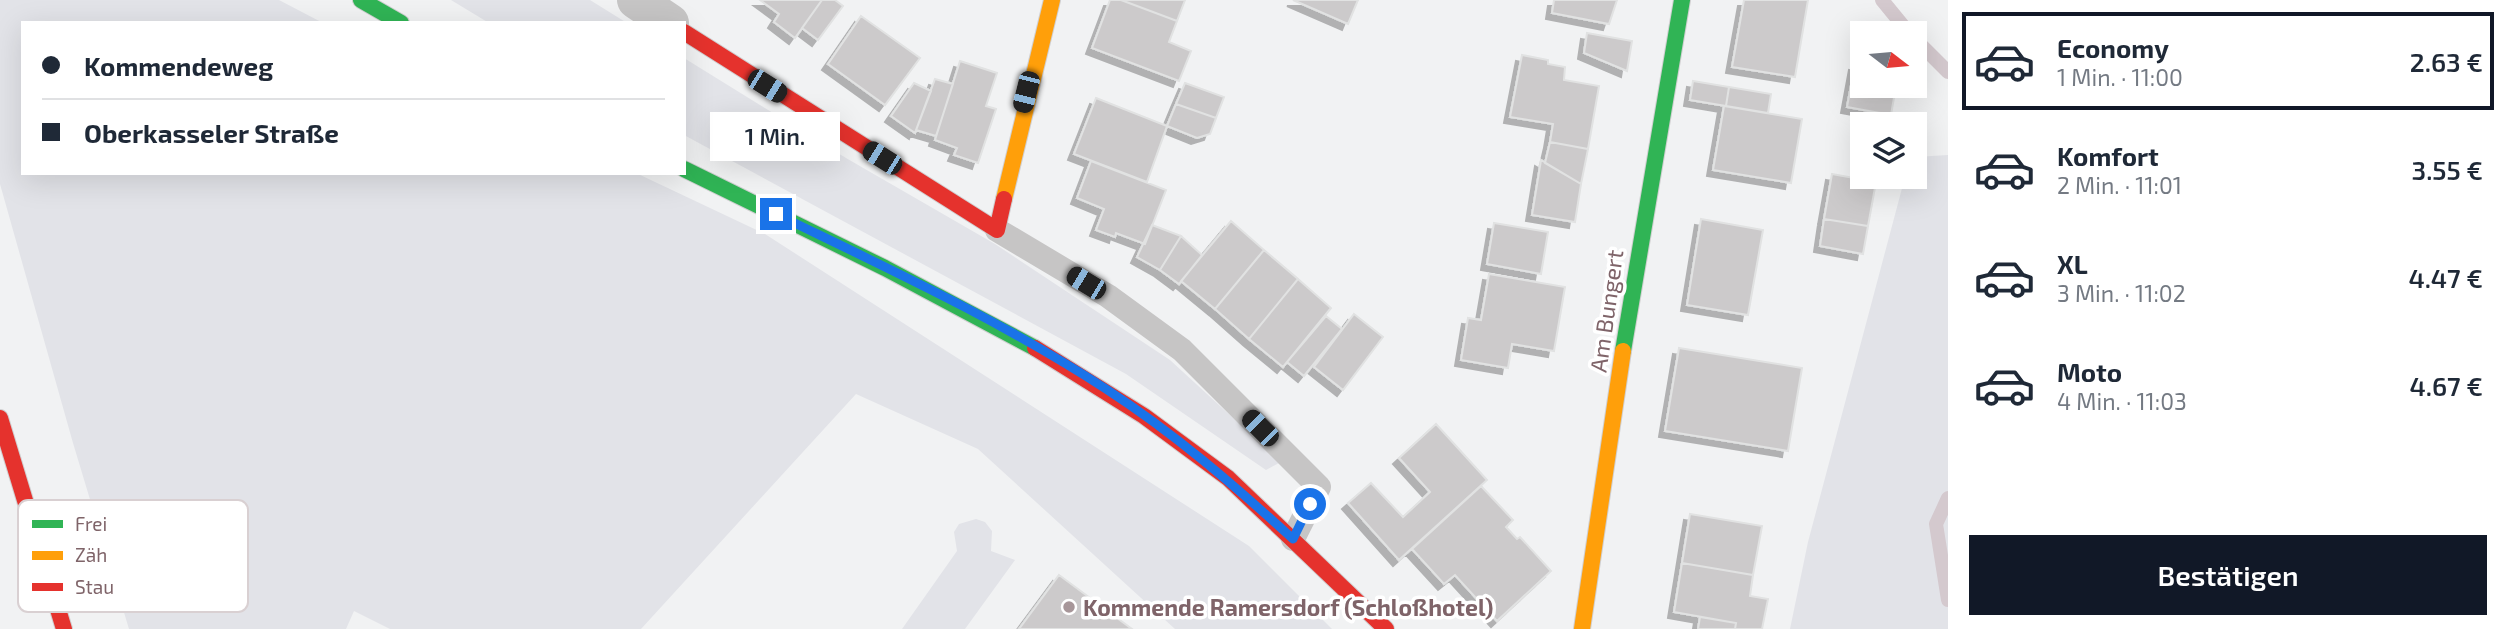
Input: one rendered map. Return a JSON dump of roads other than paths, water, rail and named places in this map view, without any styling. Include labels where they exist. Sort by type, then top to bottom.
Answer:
[{"type":"main road","points":[[361,0],[398,21]]},
{"type":"main road","points":[[686,33],[997,230],[1015,154],[1021,112],[1052,0]]},
{"type":"main road","name":"Am Bungert","points":[[1582,629],[1639,240],[1682,0]]},
{"type":"main road","points":[[686,170],[890,270],[1105,388],[1208,461],[1386,629]]},
{"type":"main road","points":[[0,418],[25,500]]},
{"type":"main road","points":[[59,612],[64,629]]},
{"type":"street","points":[[636,0],[667,21]]},
{"type":"lane","points":[[997,230],[1108,296],[1182,350],[1319,487],[1293,539]]},
{"type":"waterway","points":[[1882,0],[1899,21]]},
{"type":"waterway","points":[[1927,51],[1948,72]]},
{"type":"waterway","points":[[1948,498],[1936,524],[1948,600]]},
{"type":"place","name":"Kommende Ramersdorf (Schloßhotel)","points":[[1069,607]]}]
